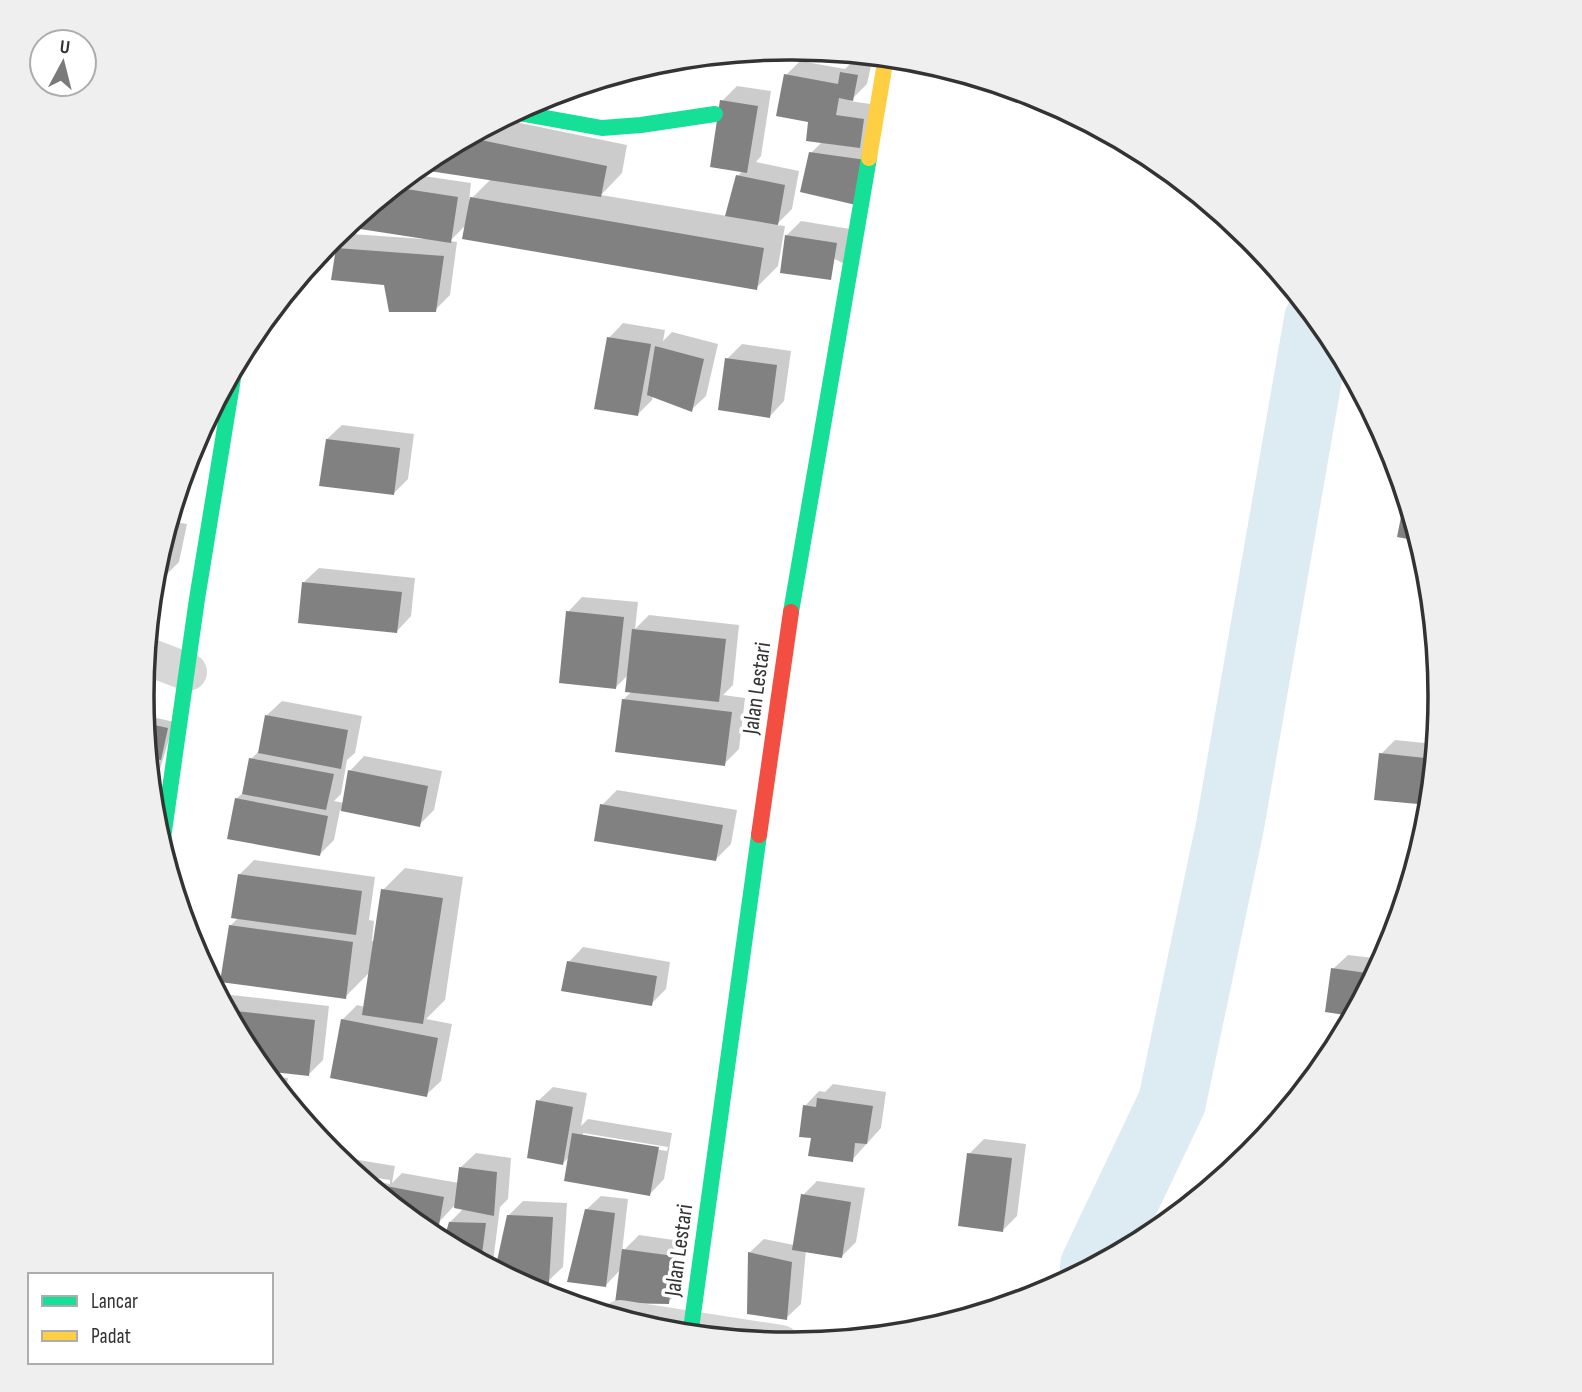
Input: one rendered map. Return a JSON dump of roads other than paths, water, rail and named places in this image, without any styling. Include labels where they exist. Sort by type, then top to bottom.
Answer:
[{"type":"street","name":"Jalan Lestari","points":[[692,1324],[781,673],[885,67]]},
{"type":"street","points":[[531,115],[602,128],[715,114]]},
{"type":"street","points":[[166,816],[197,599],[230,396]]},
{"type":"street","points":[[156,660],[188,673]]},
{"type":"waterway","points":[[1101,1252],[1172,1102],[1230,826],[1315,336]]}]
